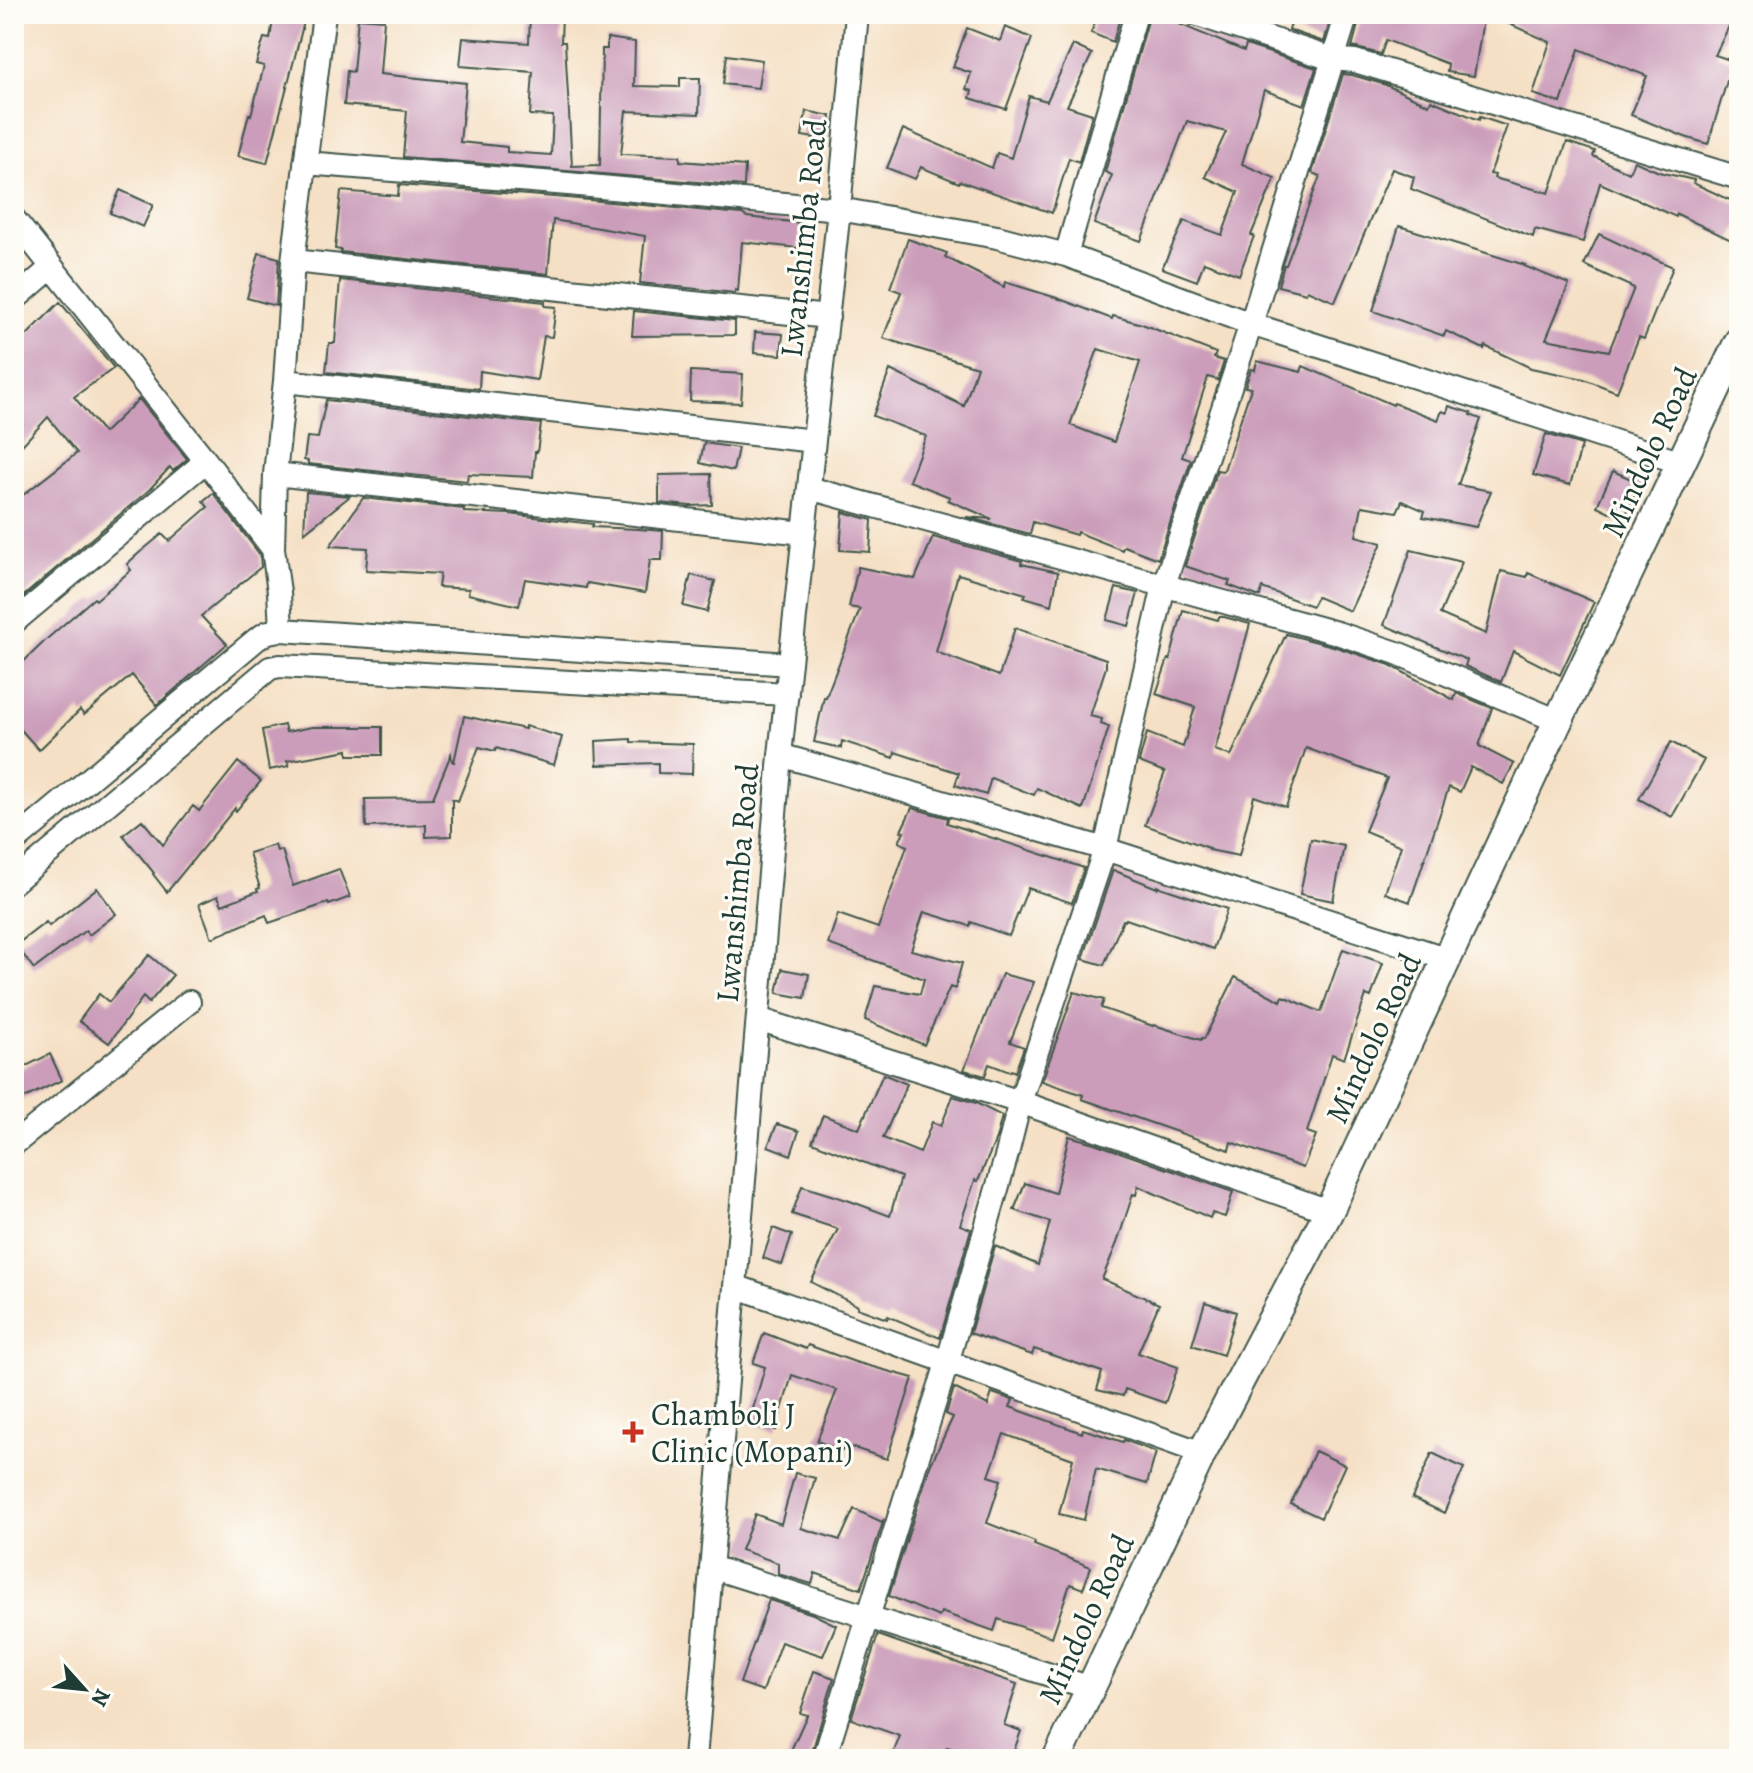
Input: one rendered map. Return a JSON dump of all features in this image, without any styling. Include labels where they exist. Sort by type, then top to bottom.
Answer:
[{"type":"street","points":[[281,630],[273,549],[275,474],[293,261],[324,14]]},
{"type":"street","name":"Lwanshimba Road","points":[[695,1759],[780,755],[828,317],[857,14]]},
{"type":"street","points":[[1066,255],[1136,14]]},
{"type":"street","points":[[1195,14],[1332,59],[1355,61],[1739,178]]},
{"type":"street","points":[[824,1759],[948,1360],[1020,1102],[1105,849],[1164,585],[1251,324],[1347,14]]},
{"type":"street","points":[[305,163],[839,209],[997,237],[1066,255],[1251,324],[1682,463]]},
{"type":"street","points":[[14,219],[273,549]]},
{"type":"street","points":[[293,261],[828,317]]},
{"type":"street","points":[[14,300],[52,267]]},
{"type":"street","name":"Mindolo Road","points":[[1057,1759],[1202,1453],[1329,1211],[1739,341]]},
{"type":"street","points":[[285,381],[814,441]]},
{"type":"street","points":[[14,622],[206,461]]},
{"type":"street","points":[[275,474],[804,533]]},
{"type":"street","points":[[809,488],[1337,633],[1397,653],[1558,721]]},
{"type":"street","points":[[14,842],[268,632],[281,630],[790,664]]},
{"type":"street","points":[[14,882],[270,668],[280,666],[787,694]]},
{"type":"street","points":[[780,755],[1105,849],[1448,959]]},
{"type":"street","points":[[14,1144],[189,1002]]},
{"type":"street","points":[[758,1019],[1020,1102],[1329,1211]]},
{"type":"street","points":[[735,1286],[1202,1453]]},
{"type":"street","points":[[711,1567],[1091,1688]]},
{"type":"building","points":[[274,14],[306,14],[267,163],[238,156],[264,66],[256,64],[264,38],[270,39]]},
{"type":"building","points":[[530,14],[562,14],[561,42],[565,42],[572,166],[600,165],[602,49],[607,49],[607,38],[635,42],[634,86],[680,87],[680,78],[700,78],[699,114],[626,111],[621,154],[680,156],[680,161],[745,166],[744,186],[403,157],[407,111],[344,105],[347,71],[353,72],[358,18],[384,20],[380,74],[466,83],[460,142],[507,147],[507,152],[551,155],[553,116],[530,115],[533,72],[460,66],[463,38],[529,43]]},
{"type":"building","points":[[1098,14],[1121,14],[1113,42],[1091,33]]},
{"type":"building","points":[[1150,14],[1244,51],[1246,45],[1316,68],[1304,105],[1264,90],[1242,164],[1275,178],[1251,235],[1254,236],[1239,275],[1204,262],[1197,281],[1162,268],[1184,221],[1222,235],[1238,192],[1205,177],[1226,132],[1187,121],[1141,241],[1094,224],[1112,175],[1105,172]]},
{"type":"building","points":[[1294,14],[1332,14],[1324,42],[1289,30]]},
{"type":"building","points":[[1361,14],[1484,14],[1474,76],[1447,72],[1448,64],[1386,40],[1381,54],[1352,47]]},
{"type":"building","points":[[1487,14],[1735,14],[1715,55],[1733,61],[1708,144],[1631,115],[1647,76],[1579,49],[1561,103],[1533,94],[1550,42]]},
{"type":"building","points":[[1005,27],[1032,38],[1006,109],[970,98],[972,91],[966,89],[971,73],[953,67],[967,28],[1000,41]]},
{"type":"building","points":[[1073,45],[1092,54],[1067,106],[1092,114],[1079,162],[1069,158],[1052,213],[959,183],[921,167],[915,179],[887,168],[903,129],[992,168],[997,153],[1011,158],[1029,96],[1047,101]]},
{"type":"building","points":[[727,55],[762,60],[758,88],[723,84]]},
{"type":"building","points":[[1343,74],[1386,85],[1429,105],[1431,100],[1479,120],[1480,117],[1507,126],[1490,174],[1495,175],[1494,178],[1549,193],[1567,142],[1595,151],[1593,156],[1629,173],[1634,161],[1659,172],[1694,180],[1693,183],[1739,204],[1739,224],[1731,240],[1600,183],[1583,242],[1535,229],[1533,237],[1411,189],[1414,177],[1392,169],[1335,302],[1307,290],[1306,293],[1278,286],[1320,176],[1312,173]]},
{"type":"building","points":[[806,111],[831,116],[827,140],[802,136]]},
{"type":"building","points":[[399,185],[742,214],[801,223],[798,248],[742,242],[738,291],[735,290],[735,293],[640,283],[645,236],[553,220],[548,274],[335,249],[341,191],[398,196]]},
{"type":"building","points":[[120,190],[153,205],[143,227],[110,213]]},
{"type":"building","points":[[1399,226],[1525,265],[1569,284],[1546,339],[1609,351],[1634,288],[1584,265],[1599,234],[1673,267],[1644,339],[1639,337],[1617,392],[1584,379],[1531,368],[1446,331],[1444,336],[1373,311]]},
{"type":"building","points":[[908,239],[947,253],[945,257],[1004,287],[1005,282],[1112,319],[1113,316],[1142,324],[1216,353],[1214,358],[1224,361],[1218,380],[1208,377],[1182,457],[1191,460],[1158,559],[1124,546],[1122,550],[1077,532],[1076,535],[1033,522],[1030,534],[966,517],[992,519],[948,500],[950,497],[909,481],[926,436],[873,416],[890,370],[964,406],[977,367],[883,338],[901,292],[890,288]],"holes":[[[1098,349],[1140,362],[1114,442],[1070,425]]]},
{"type":"building","points":[[259,253],[279,258],[276,306],[247,298]]},
{"type":"building","points":[[340,280],[545,302],[545,306],[556,307],[552,337],[544,336],[537,380],[480,371],[479,389],[326,372],[329,343],[335,343]]},
{"type":"building","points":[[60,302],[114,368],[74,397],[104,433],[139,399],[187,459],[173,471],[170,467],[149,490],[14,604],[14,502],[77,453],[48,417],[14,454],[14,348]]},
{"type":"building","points":[[634,311],[735,321],[735,335],[632,336]]},
{"type":"building","points":[[755,332],[783,334],[781,355],[754,353]]},
{"type":"building","points":[[1257,361],[1301,372],[1303,366],[1393,405],[1438,420],[1442,411],[1447,413],[1449,406],[1481,419],[1458,485],[1491,491],[1476,527],[1423,517],[1425,511],[1402,501],[1397,512],[1362,506],[1356,536],[1382,543],[1350,611],[1317,597],[1312,606],[1262,588],[1260,596],[1257,596],[1228,585],[1230,581],[1185,566],[1217,470],[1224,470],[1251,388],[1245,387]]},
{"type":"building","points":[[691,371],[743,374],[741,403],[690,401]]},
{"type":"building","points":[[326,400],[541,424],[533,477],[468,474],[467,481],[308,464],[304,460],[307,437],[318,438]]},
{"type":"building","points":[[1546,434],[1582,445],[1570,485],[1533,475]]},
{"type":"building","points":[[704,443],[738,448],[733,471],[700,463]]},
{"type":"building","points":[[1613,471],[1640,483],[1624,519],[1597,506]]},
{"type":"building","points":[[711,474],[712,505],[659,503],[659,475]]},
{"type":"building","points":[[306,492],[350,496],[304,533]]},
{"type":"building","points":[[213,493],[260,555],[261,567],[201,616],[227,644],[157,705],[132,675],[84,715],[80,710],[39,750],[14,722],[14,671],[94,598],[96,600],[131,570],[127,564],[138,554],[162,534],[169,541],[208,507],[203,501]]},
{"type":"building","points":[[363,498],[464,509],[464,512],[593,524],[592,527],[663,531],[662,560],[650,560],[645,593],[587,583],[586,588],[525,579],[519,606],[468,594],[469,589],[438,587],[440,574],[366,570],[368,548],[330,546]]},
{"type":"building","points":[[843,512],[872,520],[870,552],[840,550]]},
{"type":"building","points":[[933,537],[1058,572],[1052,605],[958,574],[936,652],[999,676],[1015,628],[1106,659],[1090,716],[1102,719],[1101,724],[1109,727],[1083,809],[1037,788],[1034,795],[991,778],[986,795],[955,785],[959,773],[895,752],[894,758],[842,741],[841,748],[814,742],[824,697],[860,609],[849,607],[858,567],[915,579]]},
{"type":"building","points":[[1411,550],[1462,562],[1440,614],[1486,634],[1501,571],[1527,577],[1528,573],[1594,602],[1560,675],[1513,651],[1501,682],[1465,666],[1467,660],[1384,625]]},
{"type":"building","points":[[691,575],[715,581],[707,612],[683,606]]},
{"type":"building","points":[[1116,588],[1138,593],[1129,626],[1107,620]]},
{"type":"building","points":[[1183,610],[1218,620],[1224,617],[1250,624],[1215,750],[1231,756],[1286,634],[1390,665],[1454,700],[1456,693],[1492,708],[1479,746],[1514,764],[1503,784],[1471,767],[1460,792],[1449,787],[1410,902],[1385,893],[1401,846],[1365,831],[1387,778],[1306,748],[1286,807],[1254,796],[1239,856],[1209,850],[1145,825],[1165,772],[1139,762],[1147,733],[1183,747],[1195,707],[1156,694],[1170,660]]},
{"type":"building","points":[[464,716],[525,729],[525,726],[562,737],[554,765],[496,748],[495,751],[479,747],[458,801],[452,799],[452,836],[426,837],[426,825],[366,827],[365,799],[433,798],[451,754],[454,762]]},
{"type":"building","points":[[284,725],[286,732],[312,727],[382,727],[382,755],[348,755],[348,750],[287,761],[289,766],[269,770],[262,730]]},
{"type":"building","points":[[631,739],[631,742],[693,744],[692,774],[658,773],[658,763],[597,765],[596,741]]},
{"type":"building","points":[[1671,742],[1704,760],[1672,817],[1639,799]]},
{"type":"building","points":[[238,762],[261,781],[167,892],[123,835],[142,820],[163,845],[193,806],[199,811]]},
{"type":"building","points":[[912,808],[948,818],[947,823],[1084,868],[1072,903],[1028,888],[1009,936],[971,922],[970,926],[924,912],[911,950],[962,963],[955,989],[950,987],[924,1045],[865,1020],[875,986],[920,994],[924,979],[828,944],[838,914],[878,928],[907,846],[899,842]]},
{"type":"building","points":[[1311,839],[1344,846],[1333,901],[1300,894]]},
{"type":"building","points":[[275,845],[277,851],[282,850],[293,886],[339,869],[350,897],[269,923],[266,915],[212,938],[199,904],[218,896],[222,905],[258,891],[260,888],[249,853]]},
{"type":"building","points":[[1113,870],[1157,888],[1227,909],[1213,949],[1126,919],[1104,965],[1083,959]]},
{"type":"building","points":[[97,888],[116,914],[89,935],[86,930],[34,969],[16,945],[46,922],[49,926]]},
{"type":"building","points":[[1343,949],[1383,963],[1371,997],[1366,995],[1344,1059],[1332,1054],[1307,1132],[1316,1135],[1303,1168],[1231,1142],[1229,1150],[1082,1099],[1083,1095],[1042,1081],[1074,992],[1104,1000],[1101,1008],[1201,1040],[1235,977],[1281,1001],[1283,996],[1321,1012]]},
{"type":"building","points":[[149,955],[173,975],[149,1003],[143,997],[109,1043],[79,1021],[99,994],[109,1002]]},
{"type":"building","points":[[782,969],[809,974],[805,998],[777,993]]},
{"type":"building","points":[[1002,974],[1034,982],[1010,1042],[1024,1047],[1015,1072],[989,1064],[985,1076],[964,1070]]},
{"type":"building","points":[[50,1054],[62,1080],[14,1103],[14,1072]]},
{"type":"building","points":[[883,1074],[907,1084],[883,1138],[920,1153],[932,1122],[941,1126],[953,1096],[1002,1116],[996,1139],[978,1181],[975,1180],[960,1225],[971,1229],[940,1338],[888,1316],[887,1319],[857,1308],[811,1282],[838,1229],[792,1214],[802,1186],[890,1216],[901,1177],[812,1142],[823,1115],[859,1129]]},
{"type":"building","points":[[777,1124],[799,1131],[791,1155],[768,1146]]},
{"type":"building","points":[[1069,1136],[1233,1192],[1225,1217],[1212,1213],[1210,1218],[1138,1186],[1102,1279],[1159,1304],[1138,1353],[1178,1367],[1165,1403],[1125,1389],[1123,1396],[1097,1390],[1102,1372],[1034,1349],[1032,1355],[970,1333],[995,1246],[1038,1265],[1050,1222],[1014,1210],[1025,1183],[1055,1193]]},
{"type":"building","points":[[773,1228],[792,1235],[782,1265],[763,1258]]},
{"type":"building","points":[[1205,1302],[1236,1312],[1223,1355],[1192,1345]]},
{"type":"building","points":[[764,1333],[806,1349],[808,1345],[913,1378],[887,1459],[845,1445],[842,1451],[817,1441],[837,1390],[792,1375],[776,1430],[749,1423],[765,1367],[753,1363]]},
{"type":"building","points":[[954,1388],[988,1405],[992,1393],[1013,1400],[1010,1407],[1082,1433],[1083,1429],[1156,1452],[1147,1484],[1096,1469],[1084,1520],[1059,1514],[1073,1459],[1004,1434],[989,1476],[1001,1480],[987,1523],[1091,1567],[1083,1589],[1070,1584],[1052,1637],[998,1619],[994,1631],[941,1612],[939,1617],[889,1596],[930,1466],[953,1417],[946,1414]]},
{"type":"building","points":[[1315,1451],[1345,1465],[1321,1518],[1291,1504]]},
{"type":"building","points":[[1432,1453],[1464,1468],[1444,1513],[1412,1498]]},
{"type":"building","points":[[795,1473],[815,1478],[801,1528],[840,1540],[854,1509],[882,1522],[884,1519],[861,1589],[815,1573],[812,1584],[778,1574],[778,1563],[741,1550],[755,1514],[781,1524]]},
{"type":"building","points":[[769,1600],[836,1625],[823,1656],[781,1642],[763,1691],[740,1683]]},
{"type":"building","points":[[878,1635],[1017,1684],[1004,1725],[1021,1731],[1011,1759],[986,1759],[947,1747],[944,1759],[891,1759],[900,1736],[851,1719]]},
{"type":"building","points":[[814,1671],[834,1678],[810,1759],[787,1759],[807,1715],[800,1713]]},
{"type":"place","name":"Chamboli J Clinic (Mopani)","points":[[633,1432]]}]
